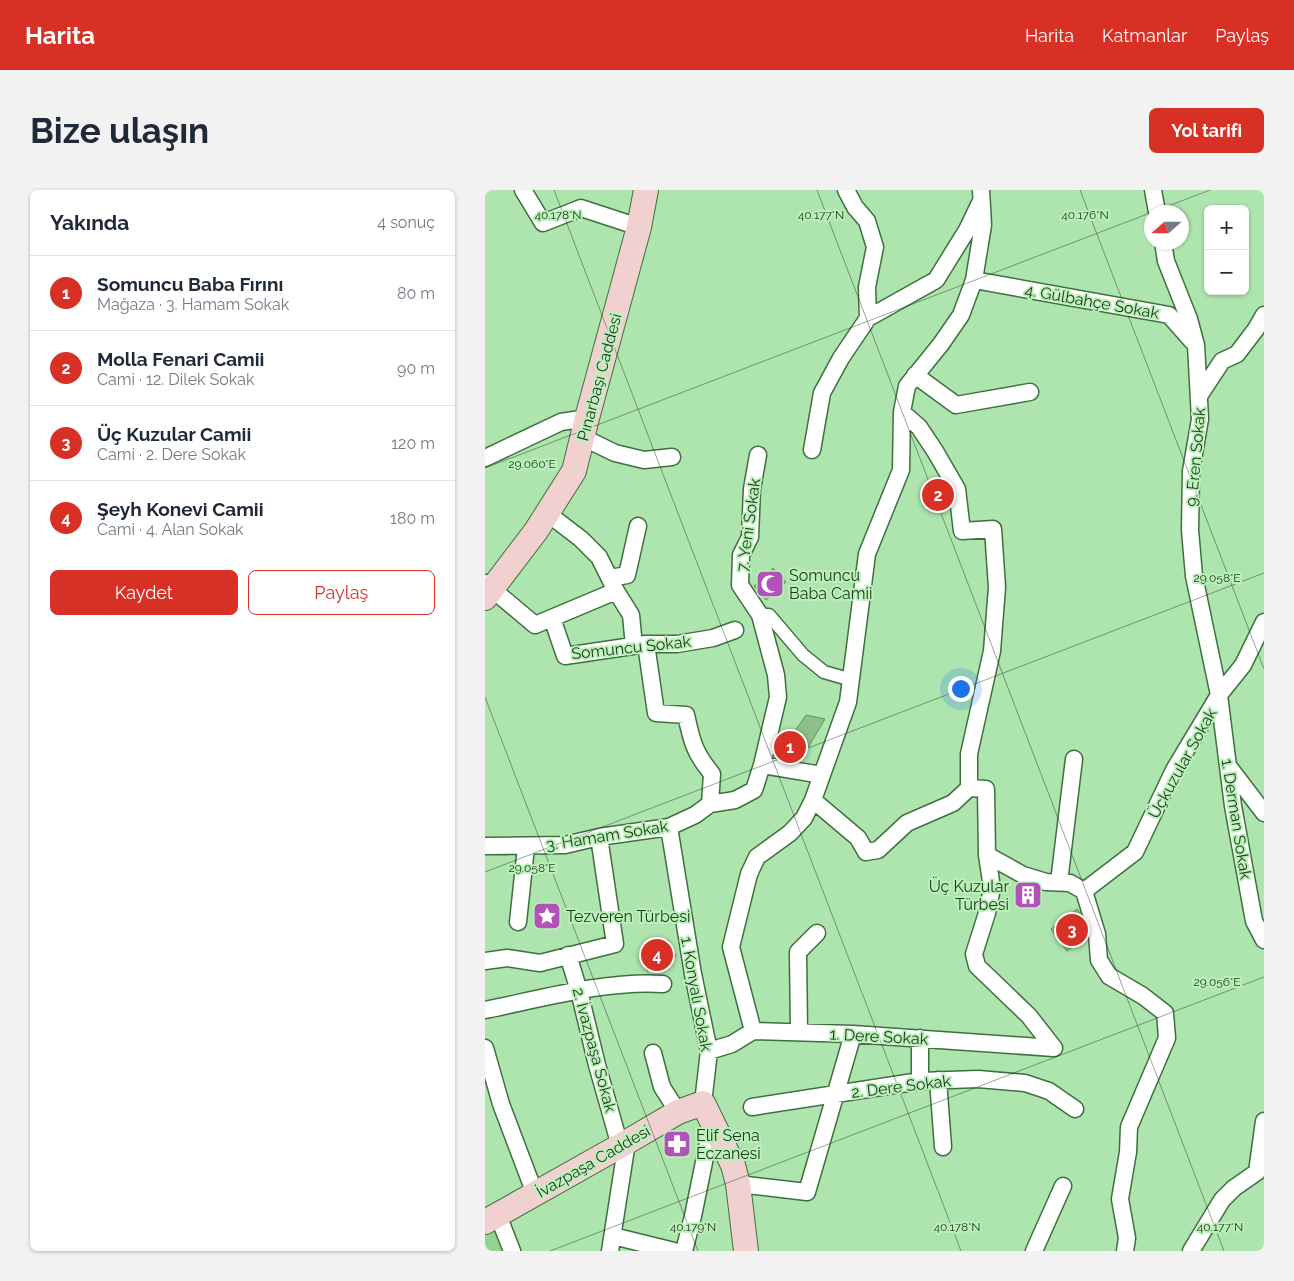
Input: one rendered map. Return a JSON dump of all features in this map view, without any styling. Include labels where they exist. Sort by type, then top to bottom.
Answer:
[{"type":"main road","name":"Pınarbaşı Caddesi","points":[[487,592],[536,532],[574,471],[639,227],[646,190]]},
{"type":"main road","name":"İvazpaşa Caddesi","points":[[491,1219],[678,1112],[708,1113]]},
{"type":"main road","points":[[708,1113],[729,1155],[739,1184],[746,1251]]},
{"type":"street","points":[[523,190],[543,223],[581,208],[639,227]]},
{"type":"street","points":[[846,190],[855,208],[867,221],[875,247],[867,287],[868,318]]},
{"type":"street","points":[[1153,190],[1156,205]]},
{"type":"street","points":[[812,450],[822,393],[841,358],[868,318],[936,280],[967,230],[981,196]]},
{"type":"street","points":[[709,1052],[732,1044],[753,1031],[731,947],[749,874],[757,857],[790,833],[804,818],[813,800],[848,702],[867,554],[901,470],[901,412],[907,386],[941,344],[961,315],[974,280],[983,225],[981,196]]},
{"type":"street","name":"9. Eren Sokak","points":[[1164,250],[1166,261],[1189,319],[1196,345],[1200,419],[1191,471],[1190,530],[1194,576],[1219,695]]},
{"type":"street","name":"4. Gülbahçe Sokak","points":[[974,280],[1169,315],[1196,345]]},
{"type":"street","points":[[1199,396],[1222,361],[1237,354],[1264,315]]},
{"type":"street","points":[[915,375],[956,405],[1030,392]]},
{"type":"street","points":[[901,412],[919,427],[957,489],[962,531],[993,530],[997,587],[992,651],[969,754],[969,788]]},
{"type":"street","points":[[485,458],[561,422],[585,427],[615,454],[644,460],[672,457]]},
{"type":"street","name":"7. Yeni Sokak","points":[[757,455],[752,489],[750,537],[741,555],[740,585],[760,615],[776,675],[778,697],[762,765]]},
{"type":"street","points":[[547,513],[581,539],[599,557],[631,615],[656,713],[687,715],[692,744],[701,761],[712,774],[710,804]]},
{"type":"street","points":[[487,592],[535,625],[552,618],[627,575],[638,526]]},
{"type":"street","points":[[760,615],[769,615],[803,655],[824,672],[852,680]]},
{"type":"street","name":"Somuncu Sokak","points":[[552,618],[565,656],[640,645],[677,644],[713,638],[735,630]]},
{"type":"street","name":"Üçkuzular Sokak","points":[[1084,890],[1135,852],[1174,770],[1219,695],[1243,665],[1264,622]]},
{"type":"street","name":"1. Derman Sokak","points":[[1219,695],[1233,806],[1254,922],[1264,940]]},
{"type":"street","points":[[1053,882],[1074,759]]},
{"type":"street","points":[[762,765],[822,775]]},
{"type":"street","name":"3. Hamam Sokak","points":[[485,846],[526,847],[565,845],[599,837],[669,827],[695,815],[710,804],[735,800],[754,790],[762,765]]},
{"type":"street","points":[[1229,767],[1264,813]]},
{"type":"street","points":[[813,800],[858,838],[866,852],[878,850],[907,823],[953,803],[969,788],[986,789],[987,855],[1023,875],[1053,882],[1070,883],[1084,890],[1097,934],[1099,960],[1109,976],[1143,996],[1165,1013],[1167,1038],[1129,1127],[1120,1199],[1127,1238],[1125,1251]]},
{"type":"street","name":"1. Konyalı Sokak","points":[[669,827],[693,974],[709,1052],[708,1113],[693,1216],[684,1251]]},
{"type":"street","points":[[485,961],[507,958],[540,963],[615,944],[599,837]]},
{"type":"street","points":[[518,922],[526,847]]},
{"type":"street","name":"1. Dere Sokak","points":[[753,1031],[853,1034],[1054,1048],[1029,1016],[977,966],[974,954],[987,913],[992,888],[987,855]]},
{"type":"street","points":[[799,1032],[798,952],[817,933]]},
{"type":"street","name":"2. İvazpaşa Sokak","points":[[568,955],[597,1065],[624,1144]]},
{"type":"street","points":[[485,1010],[579,991],[646,983],[663,984]]},
{"type":"street","points":[[739,1184],[807,1192],[853,1034]]},
{"type":"street","points":[[920,1038],[920,1081]]},
{"type":"street","points":[[485,1048],[501,1104],[535,1194]]},
{"type":"street","points":[[653,1053],[662,1087],[678,1112]]},
{"type":"street","name":"2. Dere Sokak","points":[[752,1107],[920,1081],[978,1079],[1025,1083],[1049,1091],[1075,1109]]},
{"type":"street","points":[[938,1080],[943,1147]]},
{"type":"street","points":[[1191,1251],[1222,1200],[1234,1188],[1257,1172],[1264,1121]]},
{"type":"street","points":[[624,1144],[611,1243],[674,1251]]},
{"type":"street","points":[[1034,1251],[1063,1186]]},
{"type":"street","points":[[491,1219],[512,1251]]},
{"type":"green space","points":[[498,1215],[506,1251],[485,1251],[485,1222]]},
{"type":"building","points":[[942,483],[947,492],[948,500],[928,510],[920,495]]},
{"type":"building","name":"Somuncu Baba Camii","points":[[773,568],[786,582],[766,600],[754,586]]},
{"type":"building","points":[[806,715],[825,719],[800,761],[774,757],[779,735],[790,738]]},
{"type":"building","name":"Üç Kuzular Türbesi","points":[[1018,884],[1037,890],[1037,906],[1019,906]]},
{"type":"building","points":[[1077,909],[1087,936],[1067,951],[1051,929]]},
{"type":"building","points":[[668,940],[676,956],[647,971],[639,954]]},
{"type":"place","name":"Molla Fenari Camii","points":[[938,495]]},
{"type":"place","name":"Somuncu Baba Camii","points":[[770,584]]},
{"type":"place","name":"Somuncu Baba Fırını","points":[[790,747]]},
{"type":"place","name":"Üç Kuzular Türbesi","points":[[1028,895]]},
{"type":"place","name":"Tezveren Türbesi","points":[[547,916]]},
{"type":"place","name":"Üç Kuzular Camii","points":[[1072,930]]},
{"type":"place","name":"Şeyh Konevi Camii","points":[[657,955]]},
{"type":"place","name":"Elif Sena Eczanesi","points":[[677,1144]]}]
